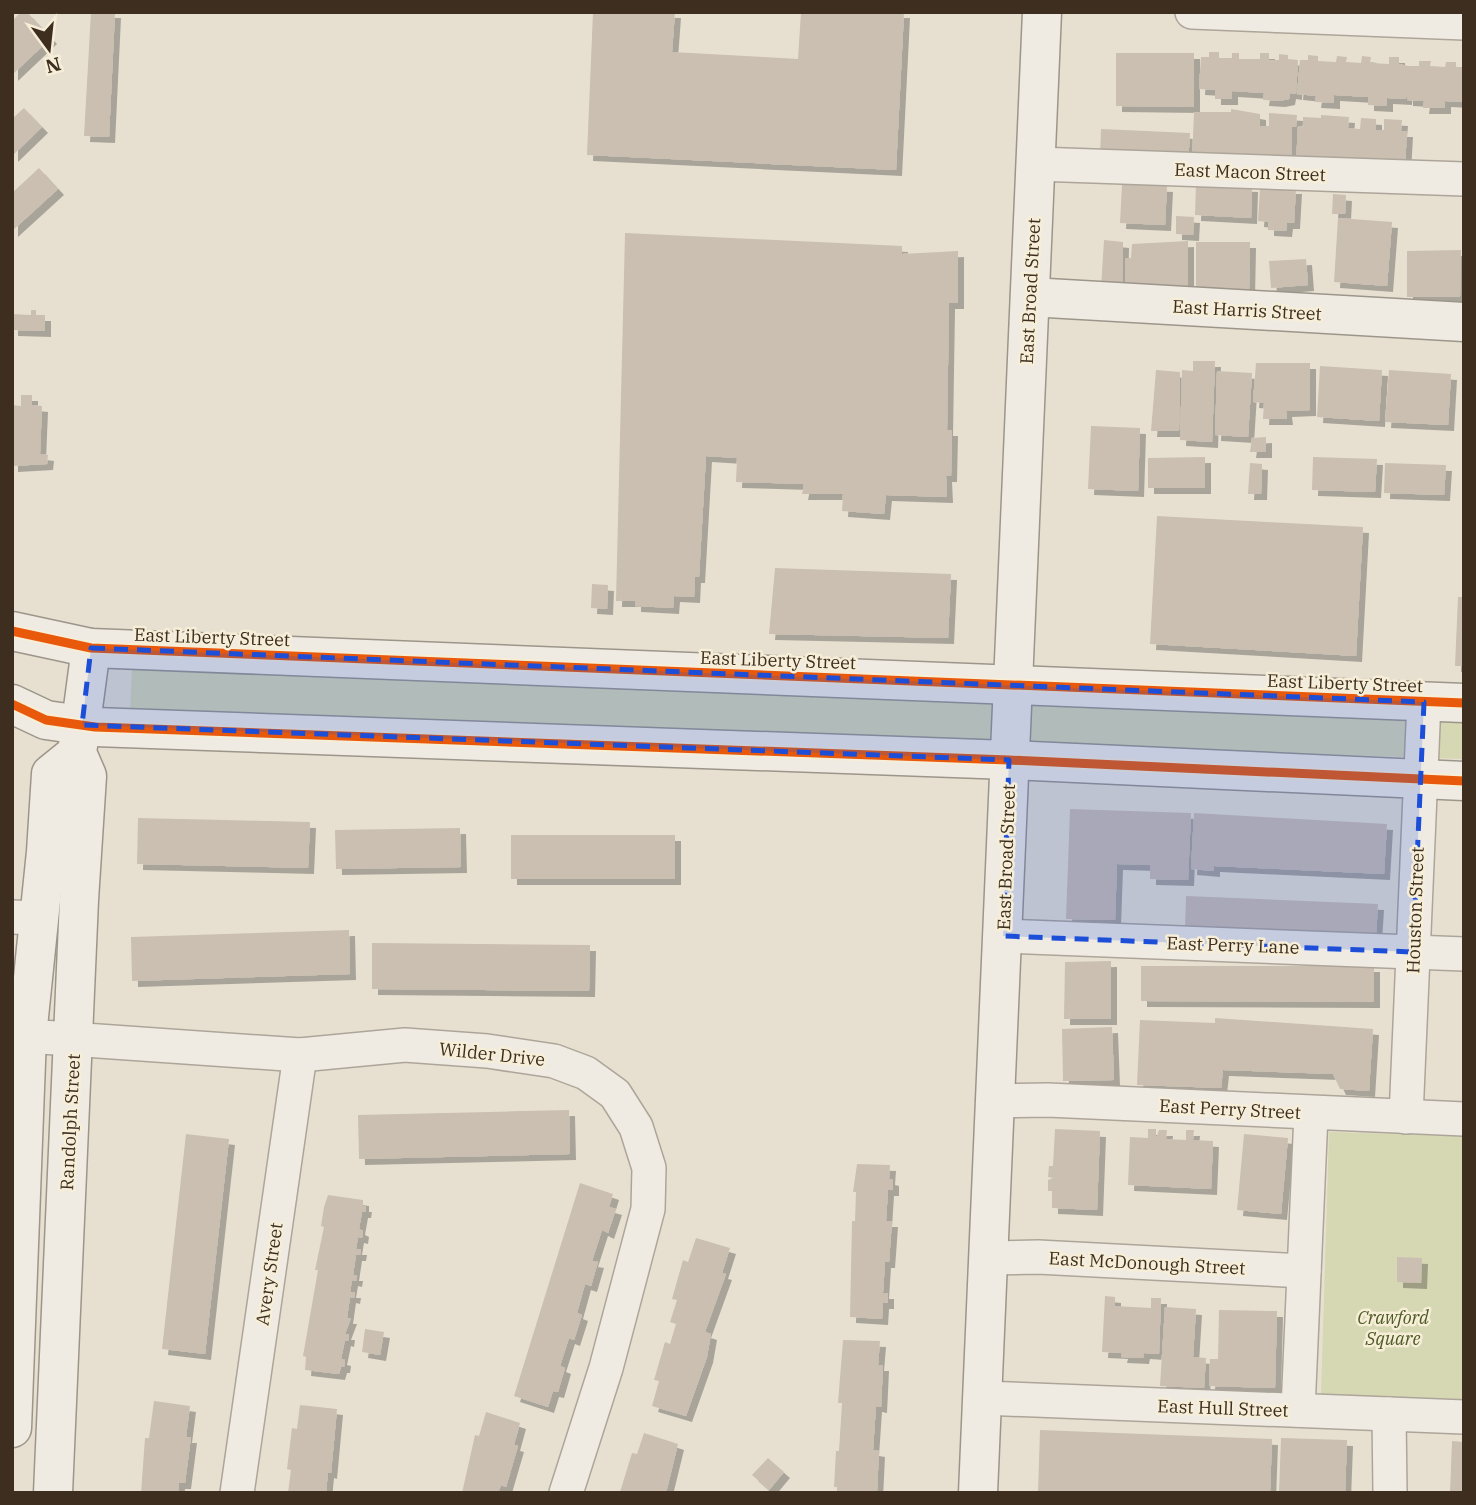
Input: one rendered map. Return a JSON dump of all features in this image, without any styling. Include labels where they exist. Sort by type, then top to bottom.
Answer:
[{"type":"main road","name":"East Broad Street","points":[[978,1493],[1042,12]]},
{"type":"main road","name":"East Harris Street","points":[[1030,297],[1464,322]]},
{"type":"main road","name":"East Liberty Street","points":[[12,631],[91,648],[1464,703]]},
{"type":"main road","name":"Randolph Street","points":[[53,1493],[88,776],[85,735],[91,648]]},
{"type":"main road","points":[[12,704],[85,735],[1009,760],[1464,781]]},
{"type":"main road","points":[[12,1428],[27,1036],[25,918],[51,774],[85,735]]},
{"type":"street","points":[[1192,12],[1464,23]]},
{"type":"street","name":"East Macon Street","points":[[1036,164],[1464,179]]},
{"type":"street","name":"Houston Street","points":[[1406,1117],[1424,702]]},
{"type":"street","name":"East Perry Lane","points":[[1003,936],[1464,954]]},
{"type":"street","name":"Wilder Drive","points":[[27,1036],[300,1055],[405,1045],[487,1051],[554,1060],[586,1073],[615,1094],[636,1127],[649,1168],[649,1209],[606,1368],[566,1493]]},
{"type":"street","name":"Avery Street","points":[[237,1493],[300,1055]]},
{"type":"street","name":"East Perry Street","points":[[996,1101],[1048,1100],[1464,1119]]},
{"type":"street","points":[[1298,1410],[1311,1114]]},
{"type":"street","name":"East McDonough Street","points":[[989,1258],[1038,1257],[1304,1271]]},
{"type":"street","points":[[14,1384],[58,1391]]},
{"type":"street","name":"East Hull Street","points":[[983,1398],[1464,1417]]},
{"type":"street","points":[[1389,1414],[1390,1493]]},
{"type":"highlighted area","points":[[91,648],[1424,702],[1413,952],[1003,936],[1009,760],[82,725]]},
{"type":"green space","points":[[132,666],[1464,718],[1464,759],[130,714]]},
{"type":"green space","name":"Crawford Square","points":[[1329,1132],[1464,1136],[1464,1399],[1321,1395]]},
{"type":"building","points":[[21,12],[27,12],[51,38],[12,75],[12,21]]},
{"type":"building","points":[[91,12],[115,12],[109,137],[84,136]]},
{"type":"building","points":[[593,12],[675,12],[672,52],[798,59],[801,12],[904,12],[896,170],[587,155]]},
{"type":"building","points":[[1209,52],[1219,52],[1219,58],[1232,58],[1232,53],[1239,53],[1239,59],[1260,59],[1260,53],[1269,53],[1269,60],[1279,60],[1279,54],[1288,55],[1288,59],[1298,60],[1296,94],[1290,93],[1289,99],[1279,101],[1263,100],[1264,93],[1232,91],[1232,99],[1215,99],[1215,90],[1199,89],[1201,57],[1209,57]]},
{"type":"building","points":[[1116,53],[1194,53],[1194,107],[1116,106]]},
{"type":"building","points":[[1308,55],[1318,56],[1318,61],[1336,62],[1337,56],[1347,57],[1346,62],[1361,63],[1362,56],[1371,57],[1370,63],[1389,64],[1389,57],[1399,57],[1399,64],[1408,66],[1419,66],[1419,61],[1431,61],[1430,66],[1445,67],[1446,62],[1456,62],[1456,67],[1464,67],[1464,102],[1445,101],[1445,108],[1423,108],[1424,101],[1407,100],[1407,84],[1406,99],[1387,98],[1387,106],[1368,105],[1368,97],[1334,95],[1334,103],[1315,102],[1316,96],[1297,94],[1300,60],[1308,60]]},
{"type":"building","points":[[24,108],[42,127],[12,156],[12,119]]},
{"type":"building","points":[[1231,109],[1260,114],[1260,126],[1269,126],[1269,113],[1297,115],[1296,127],[1292,127],[1291,160],[1192,162],[1194,112],[1231,112]]},
{"type":"building","points":[[1321,115],[1349,117],[1348,128],[1360,129],[1361,118],[1376,119],[1376,130],[1384,130],[1384,119],[1402,120],[1401,131],[1407,131],[1405,166],[1296,162],[1298,126],[1303,127],[1303,117],[1321,118]]},
{"type":"building","points":[[1101,129],[1190,133],[1188,162],[1100,159]]},
{"type":"building","points":[[39,168],[58,189],[12,231],[12,193]]},
{"type":"building","points":[[1122,184],[1167,186],[1165,225],[1120,223]]},
{"type":"building","points":[[1196,184],[1252,186],[1251,218],[1195,215]]},
{"type":"building","points":[[1260,188],[1296,188],[1294,223],[1287,223],[1286,231],[1268,230],[1268,222],[1258,221]]},
{"type":"building","points":[[1333,194],[1346,195],[1345,214],[1332,214]]},
{"type":"building","points":[[1176,216],[1194,217],[1193,235],[1176,234]]},
{"type":"building","points":[[1338,218],[1392,222],[1387,286],[1334,282]]},
{"type":"building","points":[[625,233],[902,246],[902,254],[958,251],[958,303],[949,303],[947,430],[952,430],[951,476],[946,476],[947,497],[886,495],[884,514],[842,511],[843,494],[802,494],[804,484],[736,482],[737,458],[706,456],[699,577],[695,577],[694,597],[674,596],[673,608],[635,606],[635,601],[616,601]]},
{"type":"building","points":[[1104,240],[1123,242],[1122,288],[1101,288]]},
{"type":"building","points":[[1188,241],[1188,290],[1125,289],[1125,258],[1131,258],[1132,244]]},
{"type":"building","points":[[1196,242],[1250,242],[1249,293],[1196,293]]},
{"type":"building","points":[[1461,250],[1460,297],[1407,297],[1407,251]]},
{"type":"building","points":[[1306,259],[1308,285],[1271,288],[1269,261]]},
{"type":"building","points":[[31,310],[36,310],[36,315],[45,315],[45,331],[12,330],[12,314],[31,315]]},
{"type":"building","points":[[1193,361],[1215,361],[1212,442],[1180,440],[1182,370],[1193,371]]},
{"type":"building","points":[[1256,363],[1310,363],[1310,410],[1286,411],[1287,419],[1263,419],[1264,403],[1253,402]]},
{"type":"building","points":[[1320,366],[1382,370],[1379,421],[1317,417]]},
{"type":"building","points":[[1156,370],[1180,372],[1179,431],[1151,431]]},
{"type":"building","points":[[1389,370],[1451,374],[1448,425],[1385,422]]},
{"type":"building","points":[[1217,371],[1252,373],[1248,437],[1215,435]]},
{"type":"building","points":[[21,395],[32,395],[32,405],[42,406],[40,454],[48,455],[47,464],[12,466],[12,405],[21,406]]},
{"type":"building","points":[[1091,426],[1140,428],[1138,491],[1088,489]]},
{"type":"building","points":[[1266,437],[1266,452],[1250,452],[1252,438]]},
{"type":"building","points":[[1205,457],[1205,488],[1148,488],[1148,458]]},
{"type":"building","points":[[1313,457],[1377,459],[1375,492],[1312,490]]},
{"type":"building","points":[[1250,463],[1262,464],[1261,494],[1248,494]]},
{"type":"building","points":[[1385,463],[1446,465],[1444,495],[1384,493]]},
{"type":"building","points":[[1157,516],[1363,527],[1356,656],[1150,644]]},
{"type":"building","points":[[775,568],[951,574],[948,638],[769,634]]},
{"type":"building","points":[[592,584],[608,585],[607,609],[591,608]]},
{"type":"building","points":[[1458,597],[1464,597],[1464,666],[1455,666]]},
{"type":"building","points":[[1070,809],[1191,813],[1188,880],[1150,879],[1150,865],[1117,864],[1115,920],[1066,919]]},
{"type":"building","points":[[1194,813],[1387,824],[1384,874],[1214,866],[1214,871],[1191,869]]},
{"type":"building","points":[[138,818],[310,822],[308,868],[137,864]]},
{"type":"building","points":[[460,828],[461,867],[336,869],[335,830]]},
{"type":"building","points":[[511,835],[675,835],[675,879],[511,879]]},
{"type":"building","points":[[1186,896],[1378,904],[1376,935],[1185,928]]},
{"type":"building","points":[[349,930],[350,974],[132,981],[131,937]]},
{"type":"building","points":[[372,943],[590,945],[589,991],[372,989]]},
{"type":"building","points":[[1111,961],[1111,1019],[1064,1019],[1065,962]]},
{"type":"building","points":[[1141,966],[1374,966],[1374,1002],[1141,1001]]},
{"type":"building","points":[[1215,1018],[1373,1029],[1369,1091],[1340,1089],[1333,1074],[1223,1070],[1221,1088],[1137,1085],[1140,1020],[1215,1023]]},
{"type":"building","points":[[1112,1027],[1114,1080],[1063,1081],[1062,1029]]},
{"type":"building","points":[[569,1110],[570,1154],[359,1159],[358,1115]]},
{"type":"building","points":[[1055,1129],[1100,1131],[1097,1210],[1052,1208],[1052,1191],[1048,1191],[1048,1180],[1053,1178],[1048,1177],[1049,1166],[1053,1166]]},
{"type":"building","points":[[1148,1129],[1156,1129],[1156,1139],[1159,1130],[1167,1130],[1166,1139],[1186,1140],[1186,1130],[1194,1130],[1193,1140],[1213,1141],[1211,1189],[1128,1185],[1130,1137],[1148,1138]]},
{"type":"building","points":[[186,1134],[229,1139],[205,1354],[162,1349]]},
{"type":"building","points":[[1244,1134],[1288,1138],[1281,1214],[1237,1210]]},
{"type":"building","points":[[857,1164],[890,1165],[889,1179],[893,1180],[893,1190],[888,1190],[886,1221],[892,1221],[889,1262],[885,1262],[883,1293],[888,1293],[888,1303],[883,1303],[882,1319],[850,1317],[852,1221],[855,1221],[856,1192],[853,1192]]},
{"type":"building","points":[[580,1183],[613,1194],[609,1207],[616,1209],[608,1233],[602,1230],[592,1261],[598,1262],[591,1286],[585,1284],[577,1313],[582,1315],[574,1340],[569,1338],[560,1366],[565,1368],[558,1392],[553,1391],[548,1407],[514,1396]]},
{"type":"building","points":[[328,1195],[363,1200],[363,1206],[366,1206],[359,1229],[363,1231],[362,1238],[358,1237],[356,1249],[361,1249],[360,1255],[356,1255],[353,1275],[357,1275],[356,1281],[352,1280],[350,1292],[355,1292],[354,1298],[350,1297],[347,1318],[351,1318],[345,1334],[349,1334],[348,1341],[345,1340],[341,1359],[345,1360],[344,1367],[341,1367],[339,1374],[305,1370],[306,1357],[303,1356],[324,1227],[321,1226]]},
{"type":"building","points":[[696,1238],[730,1248],[722,1273],[726,1274],[705,1332],[711,1334],[707,1357],[686,1416],[652,1406],[659,1381],[654,1380],[665,1342],[670,1344],[676,1324],[670,1322],[677,1300],[672,1299],[683,1260],[688,1262]]},
{"type":"building","points":[[1397,1257],[1422,1258],[1421,1283],[1397,1282]]},
{"type":"building","points":[[1105,1296],[1115,1297],[1115,1306],[1151,1308],[1151,1298],[1161,1298],[1159,1354],[1144,1353],[1143,1358],[1121,1357],[1122,1353],[1102,1352]]},
{"type":"building","points":[[1165,1307],[1196,1309],[1193,1357],[1206,1358],[1204,1388],[1160,1386]]},
{"type":"building","points":[[1219,1310],[1277,1311],[1275,1388],[1209,1386],[1210,1359],[1218,1359]]},
{"type":"building","points":[[365,1329],[384,1332],[380,1355],[362,1352]]},
{"type":"building","points":[[843,1340],[880,1341],[878,1365],[883,1365],[881,1407],[876,1406],[873,1450],[879,1451],[877,1492],[837,1493],[837,1487],[834,1487],[842,1403],[838,1403]]},
{"type":"building","points":[[154,1401],[190,1406],[186,1437],[191,1437],[185,1483],[179,1483],[178,1493],[141,1493],[145,1438],[149,1438]]},
{"type":"building","points":[[300,1405],[337,1409],[331,1473],[328,1472],[326,1493],[288,1493],[291,1470],[287,1469],[292,1428],[297,1429]]},
{"type":"building","points":[[486,1412],[520,1423],[514,1445],[518,1446],[506,1487],[501,1485],[498,1493],[462,1493],[475,1435],[479,1436]]},
{"type":"building","points":[[1040,1430],[1272,1439],[1270,1493],[1038,1493]]},
{"type":"building","points":[[644,1433],[678,1444],[666,1493],[620,1492],[632,1453],[637,1454]]},
{"type":"building","points":[[1281,1438],[1347,1440],[1345,1493],[1279,1493]]},
{"type":"building","points":[[1452,1441],[1464,1442],[1464,1493],[1450,1493]]},
{"type":"building","points":[[768,1458],[784,1472],[769,1490],[752,1475]]},
{"type":"cycle path","points":[[12,631],[91,648],[1464,703]]},
{"type":"cycle path","points":[[12,704],[46,720],[95,727],[1009,760],[1464,781]]}]
